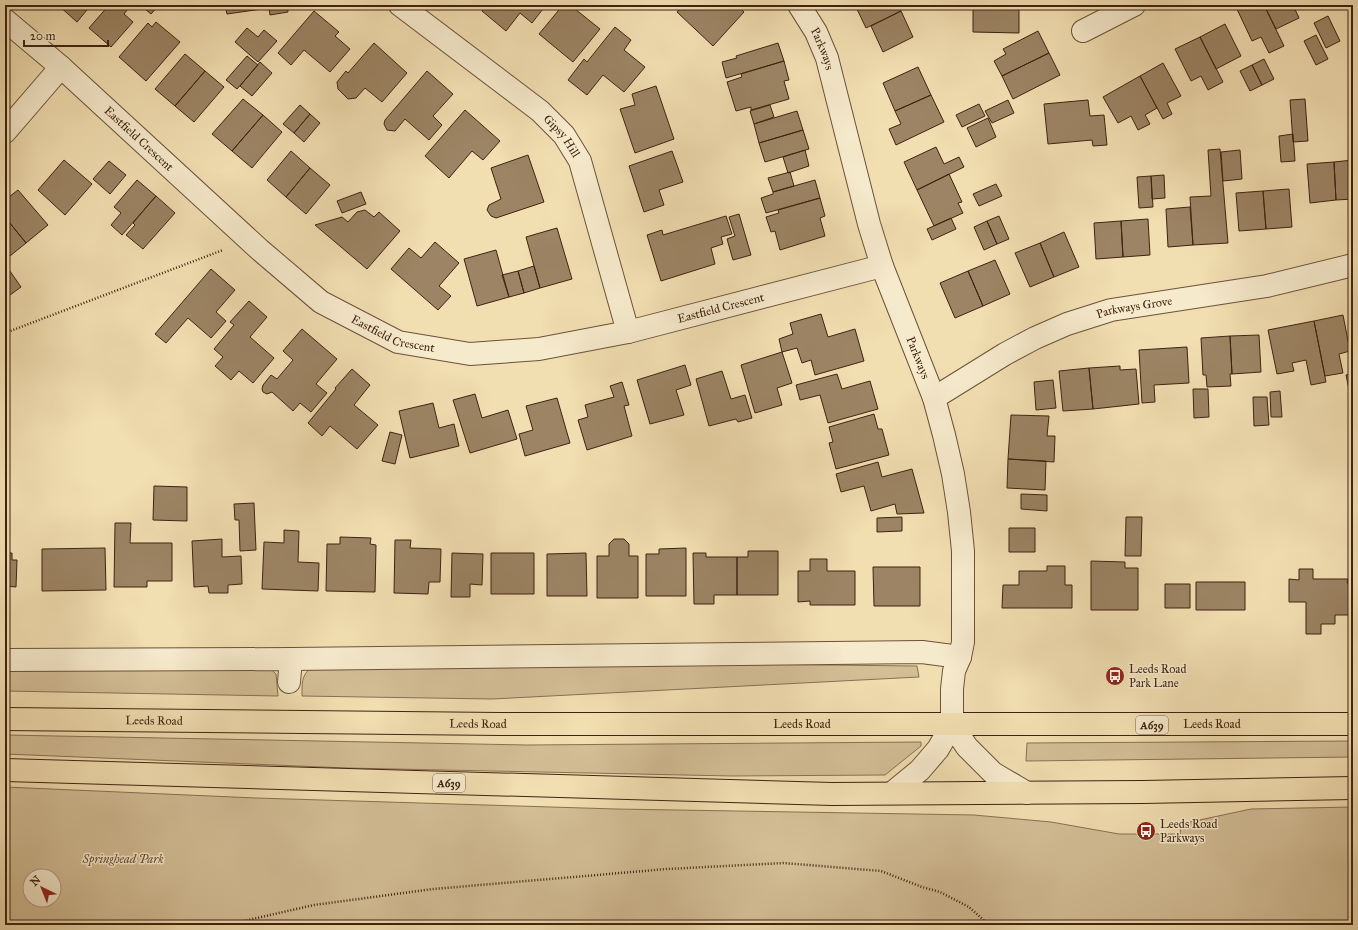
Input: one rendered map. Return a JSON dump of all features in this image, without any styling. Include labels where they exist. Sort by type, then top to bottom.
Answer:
[{"type":"main road","name":"Leeds Road","points":[[5,719],[500,724],[1353,724]]},
{"type":"main road","name":"A639","points":[[5,770],[800,793],[1027,793],[1353,788]]},
{"type":"street","name":"Gipsy Hill","points":[[400,5],[540,111],[564,135],[580,161],[628,332]]},
{"type":"street","name":"Parkways","points":[[799,5],[816,32],[827,58],[869,224],[882,266],[934,398],[953,474],[963,551],[963,642],[960,657],[954,672],[952,689],[952,725]]},
{"type":"street","points":[[1083,31],[1134,5]]},
{"type":"street","name":"Eastfield Crescent","points":[[5,20],[61,68],[250,240],[321,302],[398,342],[470,354],[539,349],[628,332],[882,266]]},
{"type":"street","points":[[5,132],[61,68]]},
{"type":"street","name":"Parkways Grove","points":[[934,398],[1005,354],[1035,338],[1067,324],[1111,310],[1268,286],[1353,265]]},
{"type":"street","points":[[5,660],[291,659],[914,652],[960,657]]},
{"type":"street","points":[[289,682],[291,659]]},
{"type":"street","points":[[892,793],[920,770],[938,749],[952,725],[967,747],[993,773],[1027,793]]},
{"type":"path","points":[[5,333],[250,240]]},
{"type":"path","points":[[226,925],[314,905],[433,889],[667,869],[784,863],[881,870],[922,888],[940,892],[969,907],[989,925]]},
{"type":"green space","points":[[736,664],[917,666],[919,677],[492,699],[302,696],[302,684],[304,677],[311,668]]},
{"type":"green space","points":[[5,668],[270,668],[276,674],[278,696],[5,691]]},
{"type":"green space","points":[[5,735],[527,745],[921,742],[921,746],[885,775],[732,776],[347,768],[5,754]]},
{"type":"green space","points":[[1353,741],[1353,757],[1026,761],[1027,743]]},
{"type":"green space","name":"Springhead Park","points":[[5,787],[256,798],[616,809],[974,815],[1051,822],[1119,834],[1180,834],[1181,824],[1251,809],[1353,807],[1353,925],[5,925]]},
{"type":"building","points":[[58,5],[91,5],[77,22]]},
{"type":"building","points":[[109,5],[131,5],[124,14],[133,22],[111,47],[89,28]]},
{"type":"building","points":[[140,5],[159,5],[151,14]]},
{"type":"building","points":[[225,5],[287,5],[288,12],[270,15],[269,8],[227,14]]},
{"type":"building","points":[[487,5],[546,5],[532,23],[520,13],[506,31],[482,11]]},
{"type":"building","points":[[563,5],[570,5],[600,29],[573,62],[539,34]]},
{"type":"building","points":[[683,5],[737,5],[744,12],[713,46],[677,12]]},
{"type":"building","points":[[855,5],[898,5],[901,11],[866,28]]},
{"type":"building","points":[[973,5],[1019,5],[1019,33],[973,32]]},
{"type":"building","points":[[1241,5],[1264,5],[1284,46],[1269,53],[1261,37],[1252,41],[1236,7]]},
{"type":"building","points":[[1264,5],[1293,5],[1299,18],[1276,29]]},
{"type":"building","points":[[314,11],[339,32],[335,36],[350,49],[330,72],[304,50],[291,65],[278,53]]},
{"type":"building","points":[[901,11],[913,37],[883,52],[871,26]]},
{"type":"building","points":[[1328,16],[1340,41],[1326,48],[1314,23]]},
{"type":"building","points":[[156,22],[180,42],[146,81],[119,57],[148,23],[152,27]]},
{"type":"building","points":[[1225,24],[1241,56],[1216,69],[1200,37]]},
{"type":"building","points":[[615,27],[631,40],[624,50],[645,67],[624,92],[603,75],[587,95],[568,80],[584,59],[587,62]]},
{"type":"building","points":[[247,28],[258,37],[264,30],[277,41],[258,62],[235,42]]},
{"type":"building","points":[[1038,31],[1049,53],[1002,76],[994,61],[1006,54],[1003,49]]},
{"type":"building","points":[[1316,35],[1328,59],[1316,65],[1304,41]]},
{"type":"building","points":[[1200,37],[1223,82],[1208,90],[1201,76],[1191,81],[1175,49]]},
{"type":"building","points":[[374,43],[407,73],[382,102],[365,88],[356,98],[348,99],[338,89],[337,82],[346,71],[348,73]]},
{"type":"building","points":[[778,43],[784,61],[726,78],[722,62]]},
{"type":"building","points":[[1049,53],[1060,75],[1013,99],[1002,76]]},
{"type":"building","points":[[185,54],[205,71],[175,106],[155,89]]},
{"type":"building","points":[[247,56],[258,65],[237,89],[226,80]]},
{"type":"building","points":[[1264,59],[1274,79],[1262,85],[1252,65]]},
{"type":"building","points":[[784,61],[789,80],[784,81],[789,99],[751,110],[751,107],[736,111],[727,82],[742,77],[741,74]]},
{"type":"building","points":[[260,62],[272,73],[252,96],[240,86]]},
{"type":"building","points":[[1163,63],[1181,96],[1167,103],[1172,114],[1163,119],[1140,76]]},
{"type":"building","points":[[1252,65],[1262,85],[1250,91],[1240,71]]},
{"type":"building","points":[[918,67],[931,95],[895,111],[883,83]]},
{"type":"building","points":[[205,71],[224,87],[194,122],[175,106]]},
{"type":"building","points":[[427,71],[453,94],[433,116],[442,125],[429,140],[405,119],[395,131],[387,130],[384,124],[385,120]]},
{"type":"building","points":[[1140,76],[1157,108],[1145,115],[1150,124],[1138,130],[1131,116],[1118,123],[1103,97]]},
{"type":"building","points":[[656,86],[674,139],[635,153],[620,109],[635,105],[632,94]]},
{"type":"building","points":[[931,95],[944,122],[896,145],[889,129],[901,124],[895,111]]},
{"type":"building","points":[[243,99],[263,115],[232,151],[212,134]]},
{"type":"building","points":[[1305,99],[1308,141],[1293,142],[1290,100]]},
{"type":"building","points":[[1008,100],[1014,113],[992,123],[985,111]]},
{"type":"building","points":[[1088,100],[1090,116],[1104,115],[1107,145],[1093,146],[1092,140],[1048,144],[1044,104]]},
{"type":"building","points":[[979,104],[985,116],[962,127],[956,115]]},
{"type":"building","points":[[300,105],[310,114],[294,133],[283,124]]},
{"type":"building","points":[[770,105],[774,117],[754,124],[750,111]]},
{"type":"building","points":[[465,110],[500,141],[483,160],[472,151],[449,178],[425,156]]},
{"type":"building","points":[[797,111],[803,130],[759,143],[754,124]]},
{"type":"building","points":[[310,114],[320,123],[304,142],[294,133]]},
{"type":"building","points":[[263,115],[282,132],[252,168],[232,151]]},
{"type":"building","points":[[1351,115],[1353,115],[1353,144]]},
{"type":"building","points":[[988,118],[996,137],[976,147],[967,128]]},
{"type":"building","points":[[803,130],[809,149],[765,162],[759,143]]},
{"type":"building","points":[[1293,134],[1295,161],[1281,162],[1279,136]]},
{"type":"building","points":[[936,147],[944,164],[959,157],[964,167],[917,190],[904,162]]},
{"type":"building","points":[[1220,149],[1228,243],[1193,245],[1190,197],[1211,196],[1208,150]]},
{"type":"building","points":[[805,150],[809,166],[788,173],[783,157]]},
{"type":"building","points":[[1240,150],[1242,179],[1223,181],[1221,152]]},
{"type":"building","points":[[291,151],[310,168],[286,197],[267,180]]},
{"type":"building","points":[[672,151],[683,182],[659,190],[664,205],[644,212],[629,166]]},
{"type":"building","points":[[528,155],[544,202],[496,218],[491,216],[487,210],[489,205],[501,199],[491,168]]},
{"type":"building","points":[[64,160],[92,184],[65,215],[38,190]]},
{"type":"building","points":[[1353,160],[1353,199],[1336,200],[1334,162]]},
{"type":"building","points":[[109,161],[126,175],[110,194],[93,179]]},
{"type":"building","points":[[1334,162],[1336,200],[1310,203],[1307,164]]},
{"type":"building","points":[[310,168],[330,185],[306,214],[286,197]]},
{"type":"building","points":[[790,172],[794,186],[773,192],[768,178]]},
{"type":"building","points":[[949,174],[962,202],[958,203],[963,213],[934,226],[917,190]]},
{"type":"building","points":[[1164,175],[1165,198],[1152,199],[1151,176]]},
{"type":"building","points":[[1151,176],[1153,207],[1139,208],[1137,177]]},
{"type":"building","points":[[137,180],[156,196],[122,235],[111,225],[121,213],[114,207]]},
{"type":"building","points":[[815,180],[820,198],[766,213],[761,198],[773,194],[773,192]]},
{"type":"building","points":[[996,184],[1002,196],[979,206],[973,194]]},
{"type":"building","points":[[1289,189],[1292,227],[1266,229],[1263,191]]},
{"type":"building","points":[[18,190],[48,225],[26,243],[5,217],[5,200]]},
{"type":"building","points":[[1263,191],[1266,229],[1239,231],[1236,193]]},
{"type":"building","points":[[361,192],[366,204],[342,213],[337,201]]},
{"type":"building","points":[[156,196],[175,213],[143,249],[126,235],[135,225],[133,223]]},
{"type":"building","points":[[820,198],[825,216],[820,218],[825,236],[780,250],[775,231],[771,232],[766,217],[779,213],[778,210]]},
{"type":"building","points":[[1190,207],[1193,245],[1168,247],[1166,209]]},
{"type":"building","points":[[365,210],[374,217],[379,212],[400,231],[367,269],[315,225],[342,217],[348,222],[357,212]]},
{"type":"building","points":[[739,214],[751,255],[733,260],[727,239],[735,236],[729,217]]},
{"type":"building","points":[[726,216],[732,234],[721,237],[723,244],[711,248],[715,264],[661,281],[647,235],[662,230],[663,235]]},
{"type":"building","points":[[999,216],[1009,239],[997,244],[987,221]]},
{"type":"building","points":[[5,217],[26,243],[5,260]]},
{"type":"building","points":[[951,218],[956,229],[932,240],[927,229]]},
{"type":"building","points":[[1148,219],[1150,255],[1123,257],[1121,221]]},
{"type":"building","points":[[987,221],[997,244],[984,250],[974,227]]},
{"type":"building","points":[[1121,221],[1123,257],[1096,259],[1094,223]]},
{"type":"building","points":[[557,228],[572,279],[540,288],[526,237]]},
{"type":"building","points":[[1064,232],[1079,267],[1054,277],[1040,243]]},
{"type":"building","points":[[435,242],[459,263],[439,286],[451,296],[438,310],[391,269],[409,248],[421,258]]},
{"type":"building","points":[[1040,243],[1054,277],[1030,287],[1015,253]]},
{"type":"building","points":[[496,250],[509,297],[477,306],[464,259]]},
{"type":"building","points":[[995,260],[1010,294],[983,306],[968,271]]},
{"type":"building","points":[[5,264],[21,287],[10,295],[5,289]]},
{"type":"building","points":[[534,266],[540,288],[524,293],[518,271]]},
{"type":"building","points":[[211,269],[235,290],[216,312],[226,321],[211,338],[188,318],[166,343],[155,334]]},
{"type":"building","points":[[518,271],[524,293],[509,297],[502,275]]},
{"type":"building","points":[[968,271],[983,306],[955,318],[940,283]]},
{"type":"building","points":[[249,301],[267,317],[250,337],[274,358],[253,383],[239,371],[231,380],[215,366],[223,357],[214,349],[234,325],[230,322]]},
{"type":"building","points":[[821,314],[828,337],[855,329],[864,361],[815,375],[811,360],[802,363],[797,348],[782,352],[779,339],[793,334],[790,323]]},
{"type":"building","points":[[1343,315],[1350,351],[1339,354],[1343,373],[1325,376],[1314,321]]},
{"type":"building","points":[[1314,321],[1326,382],[1311,385],[1306,360],[1292,363],[1294,371],[1277,374],[1268,330]]},
{"type":"building","points":[[302,329],[337,359],[316,384],[327,393],[311,412],[300,403],[293,411],[272,392],[267,394],[263,392],[262,389],[263,385],[271,375],[277,379],[293,360],[283,351]]},
{"type":"building","points":[[1259,335],[1261,372],[1232,374],[1230,336]]},
{"type":"building","points":[[1230,336],[1232,374],[1230,374],[1231,386],[1207,387],[1206,375],[1203,375],[1201,338]]},
{"type":"building","points":[[1187,347],[1189,383],[1154,385],[1155,402],[1142,403],[1139,350]]},
{"type":"building","points":[[782,352],[792,383],[777,388],[782,405],[755,413],[741,365]]},
{"type":"building","points":[[685,365],[691,385],[676,390],[684,415],[650,424],[637,380]]},
{"type":"building","points":[[1120,366],[1120,370],[1136,369],[1139,404],[1093,409],[1089,368]]},
{"type":"building","points":[[1089,368],[1093,409],[1063,411],[1059,371]]},
{"type":"building","points":[[352,369],[370,385],[354,405],[378,425],[357,449],[330,426],[322,436],[308,423]]},
{"type":"building","points":[[722,371],[731,399],[745,395],[752,418],[738,422],[736,419],[709,426],[696,379]]},
{"type":"building","points":[[1353,373],[1353,404],[1352,404],[1346,375]]},
{"type":"building","points":[[837,374],[842,389],[870,381],[878,409],[828,423],[820,395],[800,400],[796,385]]},
{"type":"building","points":[[1053,380],[1056,408],[1036,410],[1034,382]]},
{"type":"building","points":[[622,382],[629,405],[624,406],[632,436],[587,450],[578,420],[588,417],[585,405],[614,397],[610,386]]},
{"type":"building","points":[[1193,389],[1208,389],[1209,417],[1194,418]]},
{"type":"building","points":[[1280,391],[1282,417],[1271,417],[1270,392]]},
{"type":"building","points":[[475,394],[482,418],[508,410],[517,439],[470,453],[453,400]]},
{"type":"building","points":[[1253,397],[1267,397],[1269,425],[1254,426]]},
{"type":"building","points":[[557,398],[570,443],[525,456],[519,434],[533,430],[526,406]]},
{"type":"building","points":[[433,403],[439,428],[454,424],[459,446],[410,458],[399,411]]},
{"type":"building","points":[[874,414],[878,429],[882,429],[889,455],[836,469],[829,443],[833,442],[829,427]]},
{"type":"building","points":[[1011,415],[1049,416],[1047,436],[1055,436],[1054,462],[1008,459]]},
{"type":"building","points":[[390,432],[402,435],[395,464],[382,461]]},
{"type":"building","points":[[1008,459],[1046,461],[1045,490],[1007,488]]},
{"type":"building","points":[[878,462],[882,477],[912,469],[924,513],[897,514],[895,504],[871,511],[864,486],[841,492],[836,474]]},
{"type":"building","points":[[154,486],[187,487],[187,521],[153,520]]},
{"type":"building","points":[[1021,494],[1047,495],[1047,511],[1021,509]]},
{"type":"building","points":[[254,503],[256,550],[240,551],[239,520],[235,520],[234,504]]},
{"type":"building","points":[[902,517],[902,531],[877,532],[877,518]]},
{"type":"building","points":[[1126,517],[1142,517],[1141,556],[1125,556]]},
{"type":"building","points":[[115,523],[131,523],[130,543],[172,543],[172,581],[147,581],[147,587],[114,587]]},
{"type":"building","points":[[1009,528],[1035,528],[1035,552],[1009,552]]},
{"type":"building","points":[[284,530],[299,531],[298,562],[319,563],[318,591],[262,589],[264,542],[284,543]]},
{"type":"building","points":[[340,537],[371,538],[370,544],[376,545],[375,592],[326,591],[327,544],[340,544]]},
{"type":"building","points":[[222,539],[222,557],[241,556],[242,584],[228,585],[228,593],[209,593],[208,586],[194,587],[192,541]]},
{"type":"building","points":[[614,539],[624,539],[629,544],[629,556],[638,556],[638,598],[597,598],[597,556],[609,556],[609,544]]},
{"type":"building","points":[[395,540],[411,540],[410,548],[441,549],[440,582],[429,582],[428,594],[394,593]]},
{"type":"building","points":[[105,548],[106,590],[42,591],[42,549]]},
{"type":"building","points":[[686,548],[686,596],[646,596],[646,554],[659,554],[659,549]]},
{"type":"building","points":[[748,551],[778,551],[778,595],[737,595],[737,557],[748,557]]},
{"type":"building","points":[[5,553],[12,553],[12,560],[17,560],[16,587],[5,586]]},
{"type":"building","points":[[452,553],[483,554],[482,585],[470,584],[470,597],[451,597]]},
{"type":"building","points":[[491,553],[534,553],[534,594],[491,594]]},
{"type":"building","points":[[586,553],[587,596],[547,596],[547,554]]},
{"type":"building","points":[[693,553],[706,553],[706,557],[737,557],[737,595],[714,595],[714,604],[694,604]]},
{"type":"building","points":[[810,559],[827,559],[827,571],[855,571],[855,605],[810,605],[810,601],[798,602],[798,571],[810,571]]},
{"type":"building","points":[[1091,561],[1125,562],[1125,568],[1138,568],[1138,610],[1091,610]]},
{"type":"building","points":[[1047,566],[1065,566],[1065,585],[1072,585],[1072,608],[1002,608],[1003,585],[1019,585],[1019,571],[1047,571]]},
{"type":"building","points":[[873,567],[920,567],[920,606],[874,606]]},
{"type":"building","points":[[1299,569],[1313,569],[1313,579],[1348,579],[1347,583],[1353,583],[1353,615],[1335,615],[1335,624],[1321,624],[1321,634],[1306,634],[1306,602],[1289,602],[1289,579],[1299,580]]},
{"type":"building","points":[[1196,582],[1245,582],[1245,610],[1196,610]]},
{"type":"building","points":[[1165,584],[1190,584],[1190,608],[1165,608]]},
{"type":"place","name":"Leeds Road Park Lane","points":[[1115,676]]},
{"type":"place","name":"Leeds Road Parkways","points":[[1146,831]]}]
